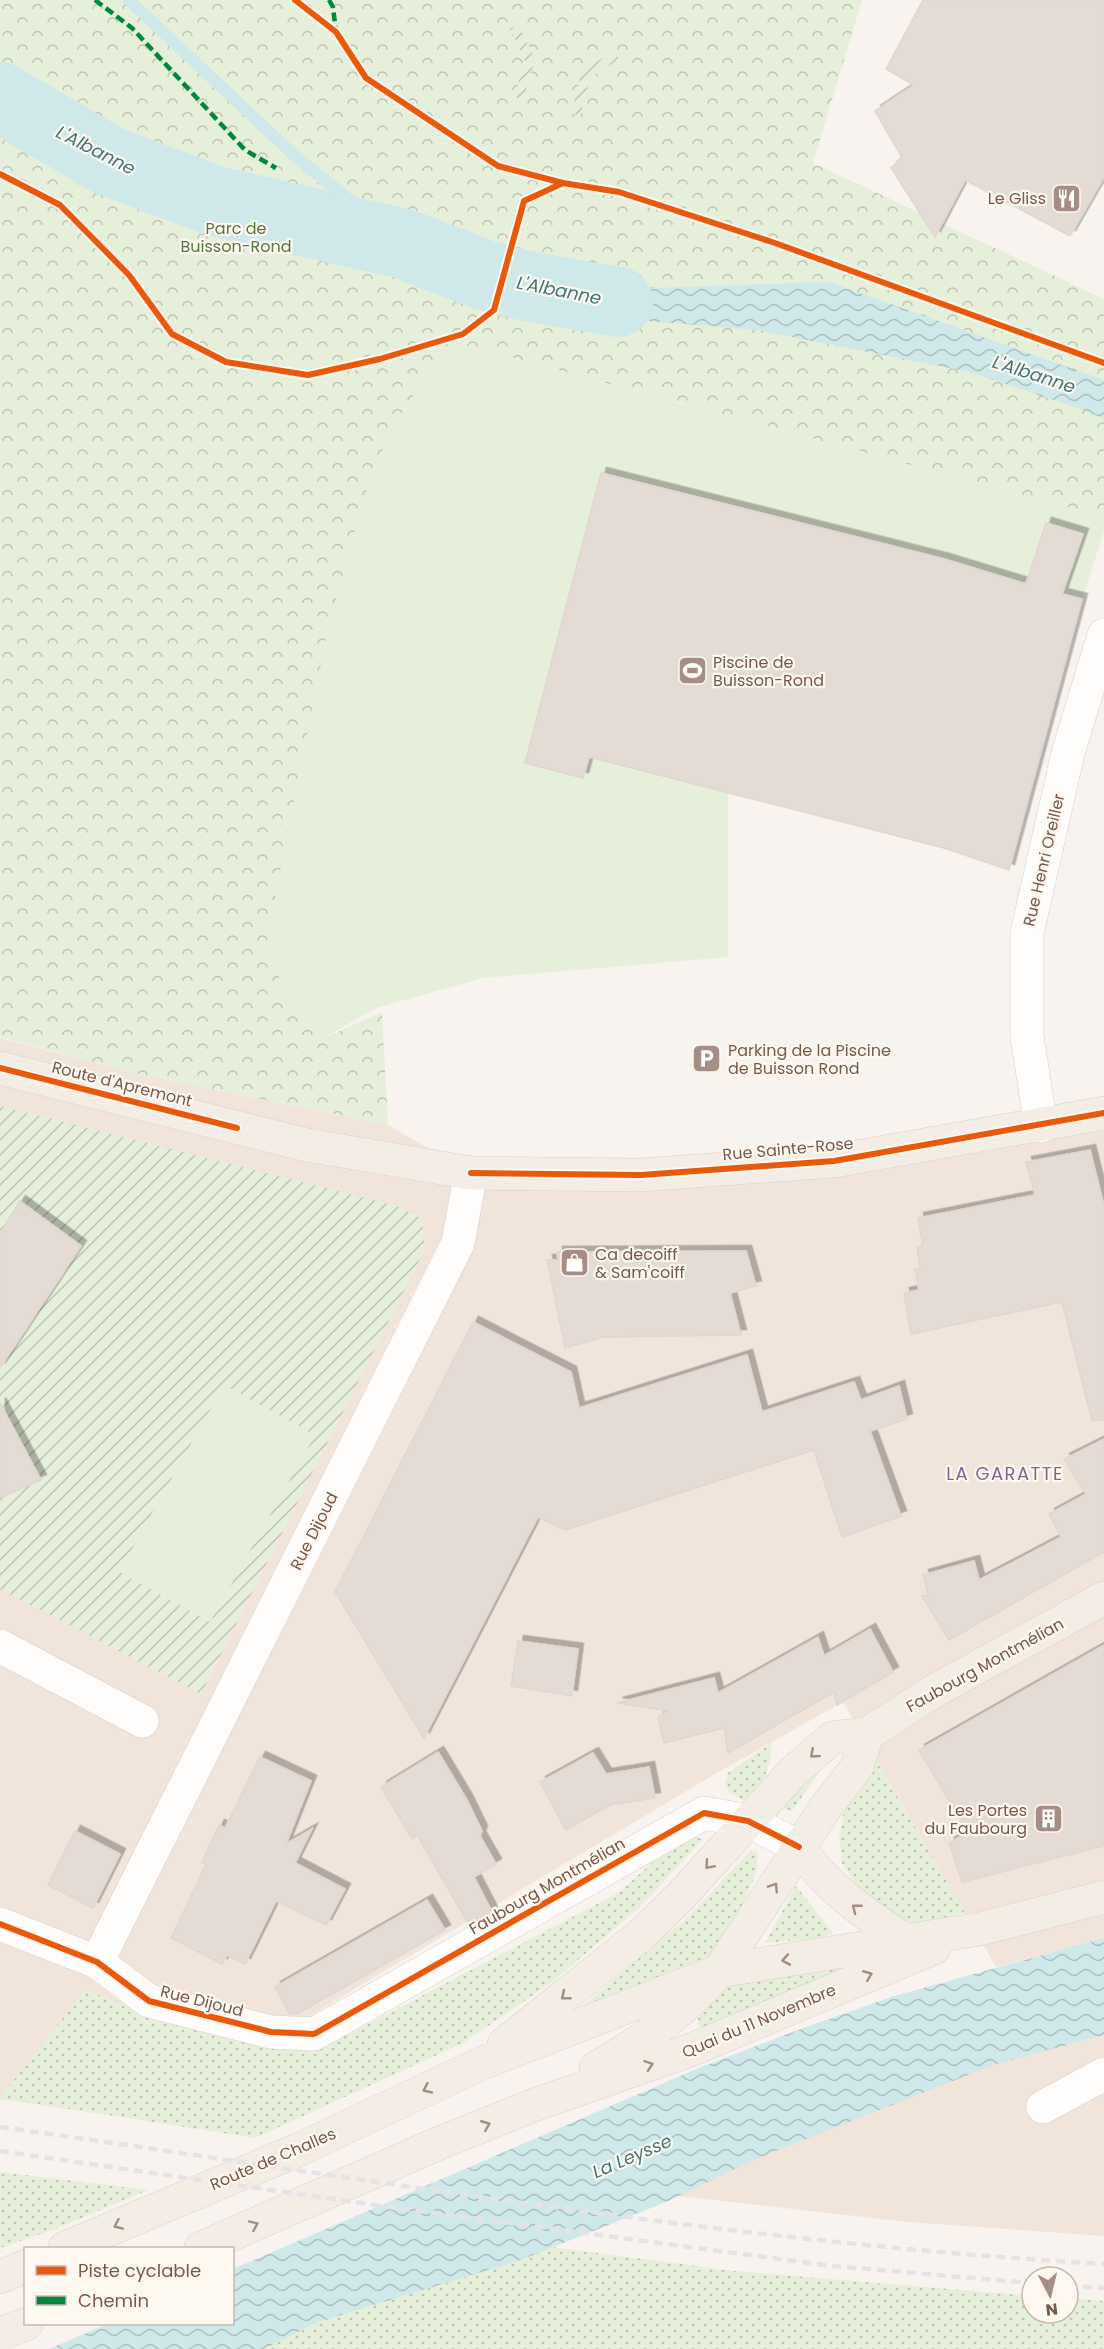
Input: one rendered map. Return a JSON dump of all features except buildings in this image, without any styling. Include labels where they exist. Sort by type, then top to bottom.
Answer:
[{"type":"main road","name":"Route d'Apremont","points":[[0,1068],[307,1145],[471,1173]]},
{"type":"main road","name":"Rue Sainte-Rose","points":[[471,1173],[641,1175],[834,1161],[1104,1113]]},
{"type":"main road","name":"Faubourg Montmélian","points":[[480,2064],[640,1935],[681,1896],[794,1771],[832,1738],[867,1734],[934,1691],[1104,1598]]},
{"type":"main road","points":[[719,1971],[799,1847],[857,1767],[867,1734]]},
{"type":"main road","name":"Faubourg Montmélian","points":[[799,1847],[810,1863],[855,1908],[905,1940]]},
{"type":"main road","name":"Quai du 11 Novembre","points":[[480,2064],[719,1971],[980,1929],[1104,1897]]},
{"type":"main road","name":"Quai du 11 Novembre","points":[[203,2247],[437,2144],[534,2105],[688,2051],[980,1929]]},
{"type":"main road","name":"Quai du 11 Novembre","points":[[534,2105],[644,2040],[700,1995],[719,1971]]},
{"type":"main road","name":"Route de Challes","points":[[67,2247],[298,2150],[480,2064]]},
{"type":"main road","points":[[0,2277],[24,2267]]},
{"type":"main road","points":[[0,2334],[24,2325]]},
{"type":"street","name":"Rue Henri Oreiller","points":[[1041,1126],[1027,1036],[1027,933],[1068,753],[1104,635]]},
{"type":"street","name":"Rue Dijoud","points":[[314,2034],[271,2032],[148,2001],[97,1962],[458,1244],[471,1173]]},
{"type":"street","points":[[0,1646],[142,1721]]},
{"type":"street","name":"Faubourg Montmélian","points":[[314,2034],[704,1813],[748,1821],[799,1847]]},
{"type":"street","points":[[0,1924],[97,1962]]},
{"type":"street","points":[[1043,2107],[1104,2074]]},
{"type":"shaded area","points":[[0,1038],[134,1073],[388,1125],[471,1173],[641,1175],[1104,1113],[1104,1939],[996,1967],[843,1702],[715,1774],[137,2119],[0,2099]]},
{"type":"shaded area","points":[[1104,2007],[1104,2236],[908,2222],[643,2192]]},
{"type":"green space","name":"Parc de Buisson-Rond","points":[[0,0],[862,0],[813,163],[1104,299],[1104,517],[461,344],[328,629],[312,716],[320,1040],[382,1012],[388,1125],[134,1073],[0,1037]]},
{"type":"green space","points":[[518,24],[535,59],[523,100],[514,97],[525,60],[510,29]]},
{"type":"green space","points":[[614,51],[619,59],[590,78],[580,116],[571,113],[582,71]]},
{"type":"green space","name":"Piscine de Buisson-Rond","points":[[460,344],[1104,517],[1104,531],[1080,607],[1009,870],[944,848],[728,792],[728,957],[483,978],[376,1008],[320,1040],[289,999],[266,948],[329,625],[372,470],[408,401]]},
{"type":"green space","points":[[0,1106],[393,1205],[418,1216],[424,1230],[424,1251],[201,1694],[0,1589]]},
{"type":"green space","points":[[224,1385],[315,1435],[210,1622],[119,1572]]},
{"type":"green space","points":[[771,1743],[768,1769],[757,1787],[745,1801],[730,1793],[725,1783],[728,1773]]},
{"type":"green space","points":[[876,1760],[965,1913],[912,1924],[889,1919],[858,1888],[842,1863],[839,1837],[846,1802]]},
{"type":"green space","points":[[827,1761],[792,1811],[775,1805]]},
{"type":"green space","points":[[696,1837],[703,1839],[640,1907],[551,1983],[463,2043],[255,2138],[0,2098],[85,1990],[186,2027],[261,2047],[285,2050],[324,2047],[620,1892],[657,1858]]},
{"type":"green space","points":[[751,1850],[758,1852],[756,1873],[736,1921],[715,1955],[573,2014],[687,1918]]},
{"type":"green space","points":[[796,1886],[833,1933],[820,1938],[765,1943]]},
{"type":"green space","points":[[834,1966],[843,1974],[707,2026],[699,2026],[698,2018],[733,1981]]},
{"type":"green space","points":[[0,2172],[148,2190],[55,2229],[0,2248]]},
{"type":"green space","points":[[552,2247],[734,2271],[1020,2295],[1020,2325],[1080,2325],[1080,2299],[1104,2301],[1104,2349],[264,2349],[318,2322],[518,2261]]},
{"type":"water","points":[[542,278],[607,286],[654,288],[829,282],[1104,380],[1104,419],[1084,410],[969,372],[757,330],[623,319],[525,294],[522,285],[530,279]]},
{"type":"water","name":"La Leysse","points":[[1104,1938],[1104,2035],[996,2064],[758,2158],[666,2202],[518,2261],[318,2322],[264,2349],[49,2349],[105,2325],[234,2325],[234,2269],[701,2067],[891,1997]]},
{"type":"waterway","points":[[129,0],[296,157],[404,244]]},
{"type":"waterway","name":"L'Albanne","points":[[0,97],[109,161],[215,201],[404,244],[484,275],[522,285],[618,302]]},
{"type":"railway","points":[[0,2127],[689,2225],[965,2254],[1104,2264]]},
{"type":"railway","points":[[0,2151],[375,2205],[832,2266],[1020,2282]]},
{"type":"railway","points":[[1080,2287],[1104,2288]]},
{"type":"marked path","points":[[95,0],[132,28],[245,150],[276,168]]},
{"type":"marked path","points":[[329,0],[333,7],[336,32]]},
{"type":"cycle path","points":[[295,0],[336,32],[366,78],[498,166],[563,183],[619,192],[775,243],[1104,363]]},
{"type":"cycle path","points":[[0,174],[60,205],[129,275],[172,334],[226,362],[308,375],[380,359],[463,334],[494,310],[524,201],[563,183]]},
{"type":"cycle path","points":[[0,1068],[237,1128]]},
{"type":"cycle path","points":[[471,1173],[641,1175],[834,1161],[1104,1113]]},
{"type":"cycle path","points":[[0,1924],[97,1962],[149,2001],[271,2032],[314,2034],[704,1813],[748,1821],[799,1847]]},
{"type":"place","name":"Le Gliss","points":[[1067,198]]},
{"type":"place","name":"Piscine de Buisson-Rond","points":[[692,671]]},
{"type":"place","name":"Parking de la Piscine de Buisson Rond","points":[[707,1059]]},
{"type":"place","name":"Ca decoiff & Sam'coiff","points":[[574,1263]]},
{"type":"place","name":"Les Portes du Faubourg","points":[[1048,1819]]},
{"type":"district","name":"LA GARATTE","points":[[1005,1473]]}]
